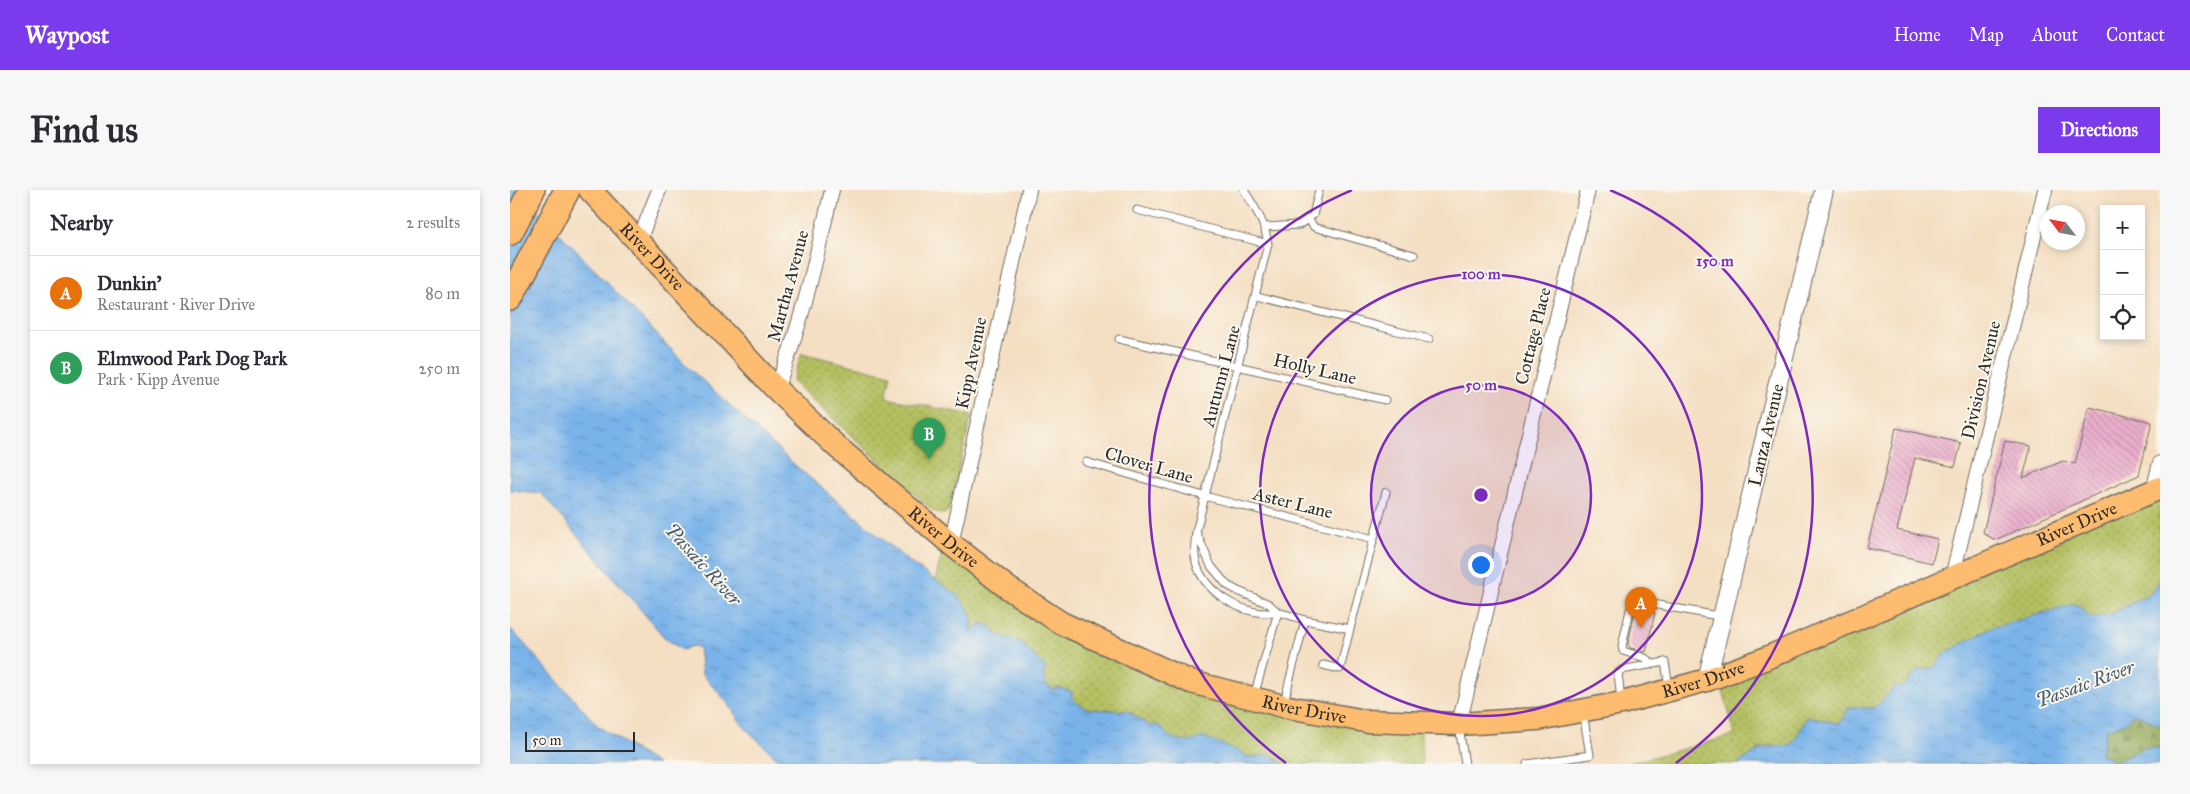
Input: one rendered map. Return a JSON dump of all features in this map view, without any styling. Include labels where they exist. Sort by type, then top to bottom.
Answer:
[{"type":"highway","points":[[510,232],[532,190]]},
{"type":"highway","points":[[510,298],[567,190]]},
{"type":"main road","name":"River Drive","points":[[590,190],[776,389],[836,446],[950,544],[1008,588],[1061,623],[1191,682],[1283,706],[1365,721],[1459,724],[1538,719],[1622,703],[1707,680],[1764,659],[2157,489]]},
{"type":"street","points":[[638,243],[660,190]]},
{"type":"street","name":"Martha Avenue","points":[[776,389],[805,304],[832,190]]},
{"type":"street","name":"Kipp Avenue","points":[[950,544],[1029,190]]},
{"type":"street","name":"Cottage Place","points":[[1459,724],[1588,190]]},
{"type":"street","name":"Lanza Avenue","points":[[1707,680],[1824,190]]},
{"type":"street","name":"Division Avenue","points":[[1952,578],[2045,190]]},
{"type":"street","points":[[2157,489],[2160,463]]},
{"type":"lane","name":"Autumn Lane","points":[[1244,190],[1266,227],[1268,244],[1239,367],[1204,496],[1196,532],[1194,557],[1201,575],[1218,595],[1233,604],[1266,615],[1278,612]]},
{"type":"lane","points":[[1266,227],[1299,224],[1313,215],[1319,190]]},
{"type":"lane","points":[[1137,210],[1268,244]]},
{"type":"lane","points":[[1308,218],[1314,228],[1414,255]]},
{"type":"lane","points":[[1257,296],[1429,338]]},
{"type":"lane","name":"Holly Lane","points":[[1119,340],[1385,400]]},
{"type":"lane","name":"Clover Lane","points":[[1086,462],[1204,496]]},
{"type":"lane","points":[[1323,666],[1340,669],[1386,492]]},
{"type":"lane","name":"Aster Lane","points":[[1204,496],[1374,539]]},
{"type":"lane","name":"Autumn Lane","points":[[1196,532],[1211,566],[1227,584],[1269,604],[1278,612],[1305,620],[1350,629]]},
{"type":"lane","points":[[1653,664],[1645,658],[1623,651],[1622,646],[1628,619],[1634,602],[1681,608],[1722,617]]},
{"type":"lane","points":[[1253,698],[1278,612]]},
{"type":"lane","points":[[1283,706],[1305,620]]},
{"type":"lane","points":[[1622,703],[1620,671],[1665,662],[1670,690]]},
{"type":"lane","points":[[1528,764],[1590,755],[1583,710]]},
{"type":"lane","points":[[1459,724],[1465,764]]},
{"type":"green space","points":[[802,353],[891,375],[886,398],[972,415],[948,511],[944,514],[933,511],[794,383],[793,379]]},
{"type":"green space","points":[[2160,487],[2160,580],[2150,594],[2111,614],[2090,618],[2080,606],[1947,652],[1932,669],[1918,670],[1902,688],[1896,686],[1874,708],[1850,707],[1839,724],[1813,717],[1807,718],[1791,746],[1769,745],[1761,748],[1737,764],[1626,764],[1735,735],[1719,676]]},
{"type":"green space","points":[[945,540],[1061,623],[1191,682],[1421,723],[1422,764],[1284,764],[1270,755],[1248,757],[1240,752],[1178,741],[1169,737],[1158,725],[1150,726],[1127,711],[1087,709],[1046,685],[1036,667],[1025,654],[1009,639],[997,633],[990,626],[972,631],[972,618],[935,581]]},
{"type":"green space","points":[[2134,713],[2160,725],[2160,748],[2145,748],[2115,762],[2101,754],[2106,729],[2125,723]]},
{"type":"water","name":"Passaic River","points":[[510,190],[518,190],[688,367],[797,467],[912,564],[957,595],[968,608],[972,618],[972,631],[982,623],[990,626],[997,635],[1021,642],[1046,668],[1043,675],[1046,685],[1053,690],[1060,688],[1072,692],[1072,699],[1087,709],[1127,711],[1150,726],[1158,725],[1168,735],[1178,740],[1189,741],[1203,737],[1248,757],[1270,755],[1284,764],[783,764],[743,726],[727,702],[702,674],[699,647],[692,646],[682,650],[664,637],[541,493],[510,490]]},
{"type":"water","name":"Passaic River","points":[[2160,580],[2160,725],[2134,713],[2125,723],[2106,729],[2101,754],[2115,762],[2145,748],[2160,748],[2160,764],[1737,764],[1768,747],[1791,746],[1807,718],[1813,717],[1839,724],[1850,707],[1874,708],[1896,686],[1902,688],[1918,670],[1932,669],[1947,652],[1988,629],[2074,604],[2080,606],[2090,618],[2111,614],[2150,594]]},
{"type":"water","points":[[510,628],[598,726],[657,764],[510,764]]},
{"type":"building","points":[[2089,407],[2152,422],[2139,475],[1995,540],[1983,533],[2005,441],[2031,446],[2023,478],[2063,461],[2075,464]]},
{"type":"building","points":[[1896,428],[1961,443],[1955,467],[1915,458],[1897,530],[1938,539],[1932,563],[1867,548]]},
{"type":"building","points":[[1636,608],[1655,613],[1646,652],[1642,651],[1642,654],[1634,652],[1635,649],[1630,648],[1628,644]]},
{"type":"place","name":"Elmwood Park Dog Park","points":[[929,459]]},
{"type":"place","name":"Dunkin'","points":[[1641,628]]}]
